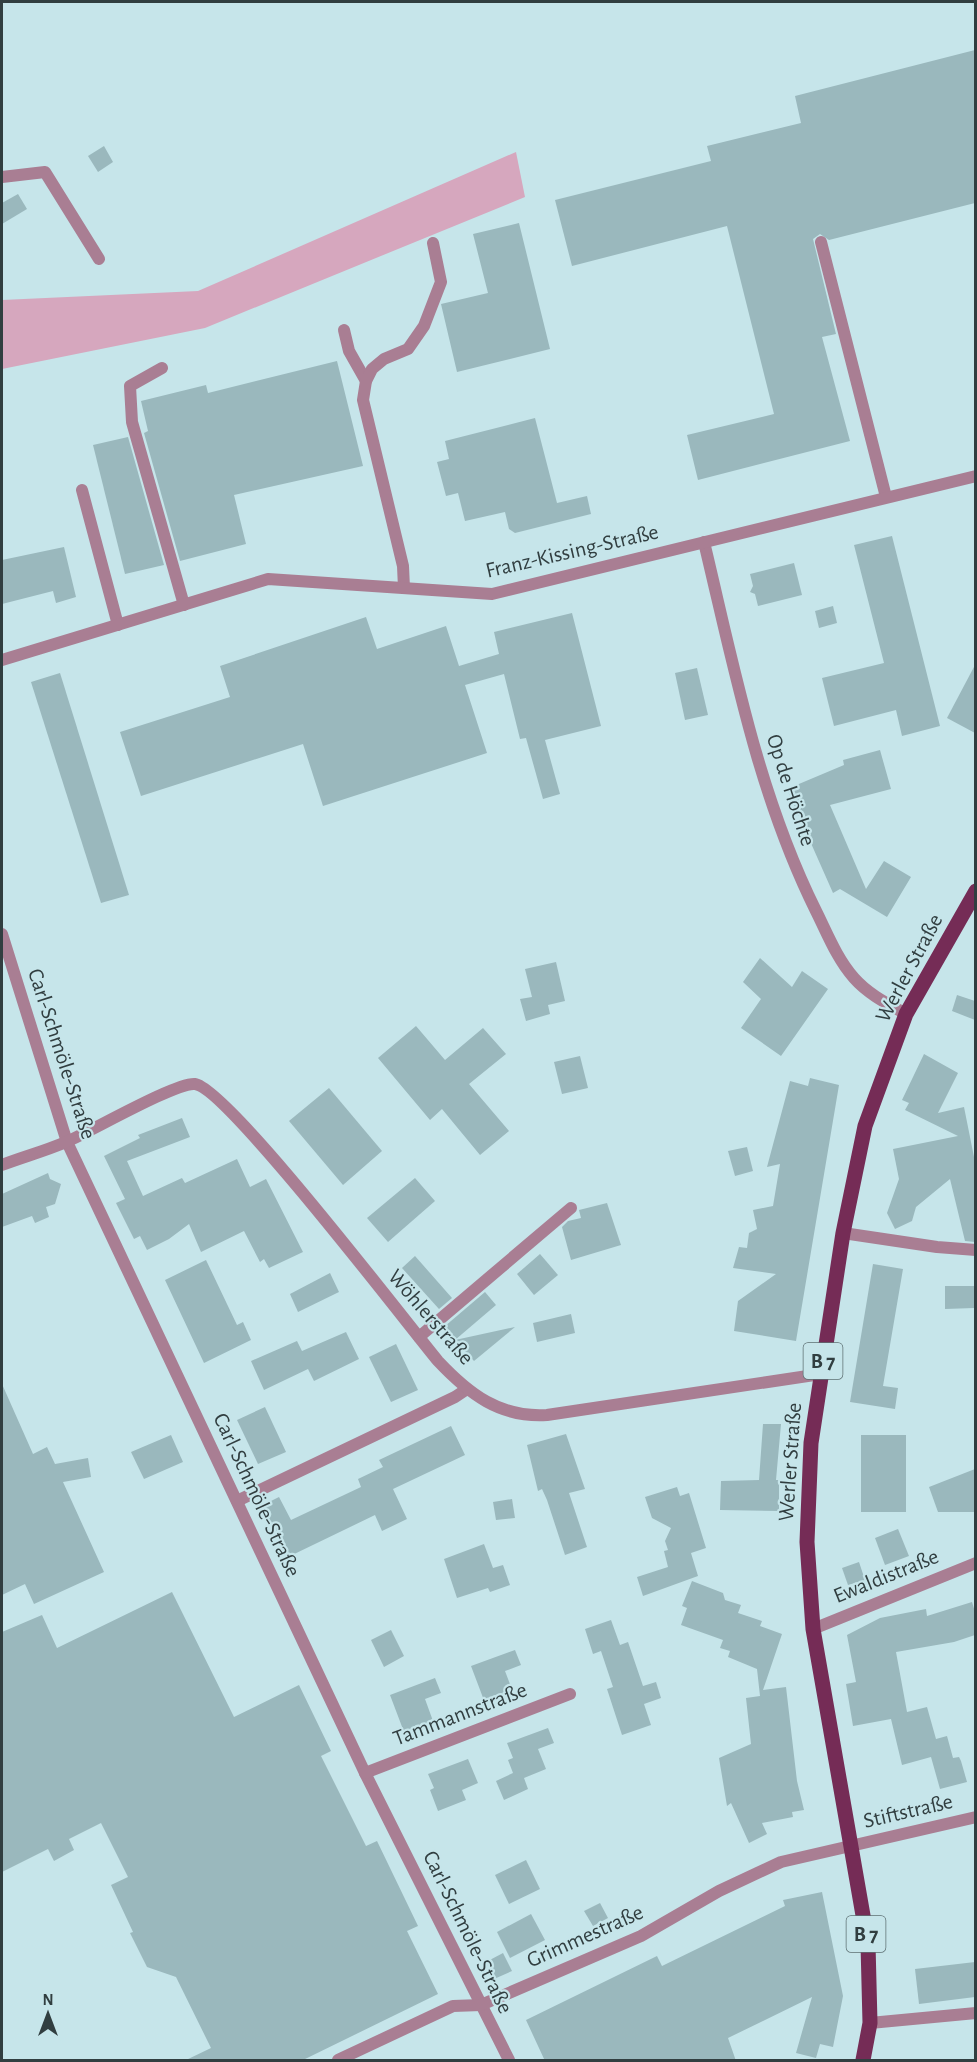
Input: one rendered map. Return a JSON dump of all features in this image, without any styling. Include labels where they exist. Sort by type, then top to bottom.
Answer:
[{"type":"main road","name":"Werler Straße","points":[[863,2061],[870,2023],[868,1944],[849,1847],[813,1629],[807,1542],[808,1489],[821,1374],[843,1233],[865,1126],[906,1014],[975,891]]},
{"type":"street","points":[[2,177],[45,172],[99,259]]},
{"type":"street","points":[[821,242],[886,497]]},
{"type":"street","points":[[404,588],[403,566],[363,400],[366,381],[372,369],[384,359],[408,348],[424,326],[441,282],[433,243]]},
{"type":"street","points":[[344,330],[349,351],[366,381]]},
{"type":"street","points":[[162,368],[130,386],[132,423],[184,605]]},
{"type":"street","name":"Franz-Kissing-Straße","points":[[2,660],[268,579],[492,594],[975,476]]},
{"type":"street","points":[[82,490],[118,625]]},
{"type":"street","name":"Op de Höchte","points":[[704,542],[753,747],[776,820],[795,868],[835,949],[854,978],[873,995],[906,1014]]},
{"type":"street","name":"Carl-Schmöle-Straße","points":[[2,934],[67,1142],[366,1773],[508,2061]]},
{"type":"street","name":"Wöhlerstraße","points":[[67,1142],[168,1092],[195,1084],[207,1089],[219,1098],[255,1136],[454,1378],[467,1389],[501,1409],[530,1416],[821,1374]]},
{"type":"street","points":[[2,1165],[67,1142]]},
{"type":"street","points":[[419,1338],[571,1208]]},
{"type":"street","points":[[843,1233],[971,1250]]},
{"type":"street","points":[[237,1501],[455,1397],[467,1389]]},
{"type":"street","name":"Ewaldistraße","points":[[813,1629],[975,1563]]},
{"type":"street","name":"Tammannstraße","points":[[366,1773],[570,1694]]},
{"type":"street","name":"Stiftstraße","points":[[849,1847],[975,1817]]},
{"type":"street","name":"Grimmestraße","points":[[338,2061],[453,2006],[481,2005],[640,1936],[719,1891],[781,1862],[849,1847]]},
{"type":"street","points":[[870,2023],[975,2013]]},
{"type":"shaded area","points":[[516,152],[525,197],[205,328],[2,369],[2,300],[198,291]]},
{"type":"building","points":[[975,50],[975,203],[829,240],[820,234],[813,239],[836,334],[822,337],[850,441],[698,480],[687,435],[774,414],[727,226],[572,266],[555,200],[711,161],[707,146],[801,123],[795,96]]},
{"type":"building","points":[[104,146],[113,162],[98,172],[88,156]]},
{"type":"building","points":[[18,194],[27,209],[2,224],[2,203]]},
{"type":"building","points":[[519,223],[550,349],[457,372],[441,304],[488,293],[473,234]]},
{"type":"building","points":[[337,361],[363,466],[234,495],[246,544],[180,561],[144,433],[148,431],[141,401],[206,385],[208,393]]},
{"type":"building","points":[[535,418],[557,503],[587,496],[591,514],[515,533],[509,529],[505,512],[465,521],[458,493],[446,496],[437,462],[449,459],[445,441]]},
{"type":"building","points":[[128,437],[164,565],[125,574],[93,445]]},
{"type":"building","points":[[892,536],[940,726],[902,736],[896,710],[834,726],[822,678],[884,663],[854,545]]},
{"type":"building","points":[[64,547],[76,597],[56,603],[53,591],[2,604],[2,560]]},
{"type":"building","points":[[794,563],[802,595],[758,606],[755,594],[750,592],[753,586],[750,574]]},
{"type":"building","points":[[833,606],[837,623],[819,628],[815,611]]},
{"type":"building","points":[[572,613],[601,726],[545,740],[560,794],[543,799],[526,738],[520,739],[504,674],[465,685],[487,753],[323,806],[303,744],[141,796],[120,732],[230,697],[220,666],[366,617],[377,649],[446,626],[459,666],[499,654],[494,632]]},
{"type":"building","points":[[975,665],[975,733],[947,718]]},
{"type":"building","points":[[697,668],[708,715],[685,720],[675,673]]},
{"type":"building","points":[[60,673],[129,895],[101,903],[31,682]]},
{"type":"building","points":[[880,750],[891,789],[830,805],[866,889],[884,861],[911,877],[887,917],[840,889],[833,893],[787,789],[844,765],[843,760]]},
{"type":"building","points":[[760,958],[792,987],[802,971],[828,989],[781,1056],[741,1028],[761,999],[743,982]]},
{"type":"building","points":[[556,962],[565,1001],[548,1005],[550,1014],[526,1021],[520,999],[532,997],[525,969]]},
{"type":"building","points":[[957,995],[975,1001],[975,1020],[952,1011]]},
{"type":"building","points":[[416,1026],[445,1060],[483,1028],[506,1054],[469,1084],[509,1131],[480,1155],[442,1109],[430,1120],[378,1058]]},
{"type":"building","points":[[924,1054],[958,1073],[938,1113],[964,1107],[975,1162],[975,1242],[965,1241],[950,1179],[916,1207],[912,1221],[895,1229],[887,1213],[899,1179],[893,1149],[958,1136],[905,1110],[909,1103],[902,1100]]},
{"type":"building","points":[[580,1056],[588,1088],[562,1094],[554,1062]]},
{"type":"building","points":[[810,1078],[839,1085],[796,1341],[734,1331],[738,1301],[776,1274],[733,1268],[739,1247],[747,1248],[749,1233],[757,1229],[753,1210],[773,1206],[780,1164],[767,1167],[790,1081],[808,1086]]},
{"type":"building","points":[[329,1088],[382,1151],[343,1185],[289,1121]]},
{"type":"building","points":[[182,1118],[190,1137],[127,1161],[143,1196],[182,1178],[185,1183],[237,1159],[250,1187],[266,1179],[303,1252],[269,1268],[264,1259],[260,1262],[244,1231],[201,1252],[189,1224],[169,1239],[147,1250],[140,1236],[134,1239],[116,1203],[125,1199],[104,1156],[140,1138],[138,1135]]},
{"type":"building","points":[[747,1147],[753,1171],[735,1176],[728,1151]]},
{"type":"building","points":[[48,1173],[50,1179],[61,1184],[55,1204],[46,1207],[49,1217],[35,1223],[32,1216],[2,1227],[2,1194]]},
{"type":"building","points":[[415,1178],[435,1201],[388,1242],[367,1218]]},
{"type":"building","points":[[607,1203],[621,1245],[571,1260],[562,1227],[568,1221],[581,1218],[579,1210]]},
{"type":"building","points":[[540,1254],[558,1275],[534,1295],[517,1274]]},
{"type":"building","points":[[415,1256],[452,1298],[439,1309],[402,1268]]},
{"type":"building","points":[[206,1260],[237,1325],[243,1322],[251,1340],[204,1363],[165,1280]]},
{"type":"building","points":[[873,1264],[903,1269],[883,1386],[898,1388],[895,1409],[850,1402]]},
{"type":"building","points":[[330,1273],[339,1292],[298,1312],[290,1294]]},
{"type":"building","points":[[945,1286],[974,1286],[974,1308],[945,1309]]},
{"type":"building","points":[[485,1292],[496,1305],[455,1340],[444,1327]]},
{"type":"building","points":[[571,1314],[575,1333],[537,1342],[533,1323]]},
{"type":"building","points":[[515,1327],[474,1361],[455,1340]]},
{"type":"building","points":[[346,1332],[359,1359],[314,1381],[308,1369],[264,1390],[251,1361],[297,1341],[302,1351]]},
{"type":"building","points":[[396,1344],[418,1390],[391,1402],[369,1357]]},
{"type":"building","points":[[2,1384],[33,1454],[47,1447],[55,1464],[88,1458],[91,1477],[63,1482],[104,1572],[34,1604],[25,1584],[2,1595]]},
{"type":"building","points":[[265,1407],[286,1452],[258,1464],[237,1420]]},
{"type":"building","points":[[763,1424],[781,1424],[776,1480],[779,1480],[779,1511],[720,1510],[721,1481],[759,1480]]},
{"type":"building","points":[[451,1426],[465,1455],[393,1489],[407,1519],[382,1531],[375,1515],[286,1558],[263,1505],[279,1497],[291,1520],[361,1487],[358,1479],[383,1467],[379,1460]]},
{"type":"building","points":[[566,1434],[585,1489],[569,1493],[587,1547],[565,1555],[547,1500],[542,1489],[538,1491],[527,1445]]},
{"type":"building","points":[[171,1435],[183,1462],[144,1479],[131,1452]]},
{"type":"building","points":[[861,1435],[906,1435],[906,1512],[861,1512]]},
{"type":"building","points":[[975,1469],[975,1512],[938,1512],[929,1487]]},
{"type":"building","points":[[677,1487],[680,1496],[689,1493],[706,1548],[691,1553],[698,1576],[643,1596],[637,1577],[668,1567],[664,1551],[668,1550],[665,1541],[671,1528],[652,1518],[645,1497]]},
{"type":"building","points":[[512,1499],[515,1518],[496,1520],[493,1502]]},
{"type":"building","points":[[898,1529],[909,1556],[885,1565],[875,1538]]},
{"type":"building","points":[[484,1544],[493,1568],[503,1565],[510,1585],[490,1592],[488,1588],[457,1598],[444,1559]]},
{"type":"building","points":[[859,1562],[865,1580],[848,1585],[842,1568]]},
{"type":"building","points":[[692,1581],[723,1593],[725,1600],[741,1605],[738,1613],[762,1621],[760,1626],[782,1634],[763,1690],[786,1687],[797,1781],[804,1810],[792,1812],[793,1817],[762,1823],[767,1834],[749,1843],[731,1803],[727,1806],[719,1758],[751,1744],[746,1698],[760,1696],[757,1669],[728,1657],[730,1651],[720,1648],[723,1640],[681,1625],[687,1608],[682,1606]]},
{"type":"building","points":[[172,1592],[234,1717],[299,1685],[331,1751],[321,1756],[366,1846],[377,1841],[418,1926],[407,1931],[438,1994],[301,2061],[184,2061],[211,2048],[176,1977],[147,1967],[130,1933],[133,1932],[111,1885],[128,1877],[101,1823],[69,1839],[74,1850],[54,1861],[48,1849],[2,1872],[2,1632],[42,1615],[57,1648]]},
{"type":"building","points":[[972,1602],[975,1612],[975,1635],[954,1642],[896,1652],[907,1712],[927,1707],[936,1739],[947,1736],[953,1758],[959,1757],[961,1761],[967,1782],[940,1789],[931,1757],[902,1765],[891,1719],[853,1726],[846,1684],[856,1682],[847,1635],[880,1618],[926,1609],[927,1616]]},
{"type":"building","points":[[611,1620],[620,1645],[628,1642],[643,1686],[656,1682],[661,1698],[644,1704],[651,1725],[622,1735],[607,1689],[613,1687],[601,1651],[593,1654],[585,1629]]},
{"type":"building","points":[[391,1630],[404,1656],[384,1667],[371,1640]]},
{"type":"building","points":[[515,1650],[521,1665],[505,1671],[513,1692],[485,1703],[471,1666]]},
{"type":"building","points":[[435,1678],[441,1693],[425,1699],[433,1721],[404,1732],[390,1695]]},
{"type":"building","points":[[548,1728],[554,1743],[538,1749],[546,1769],[524,1778],[528,1789],[504,1800],[496,1781],[513,1773],[508,1760],[513,1758],[507,1743]]},
{"type":"building","points":[[468,1759],[478,1783],[462,1790],[466,1800],[438,1811],[430,1790],[434,1788],[428,1774]]},
{"type":"building","points":[[526,1860],[540,1889],[509,1904],[495,1875]]},
{"type":"building","points":[[822,1892],[843,1996],[833,2047],[820,2044],[816,2058],[796,2053],[812,1997],[728,2038],[736,2061],[545,2061],[526,2020],[657,1956],[662,1966],[785,1906],[783,1900]]},
{"type":"building","points":[[600,1903],[608,1918],[593,1926],[584,1911]]},
{"type":"building","points":[[531,1914],[545,1940],[510,1958],[497,1932]]},
{"type":"building","points":[[503,1953],[512,1971],[494,1979],[486,1962]]},
{"type":"building","points":[[975,1962],[975,1997],[919,2004],[915,1969]]}]
